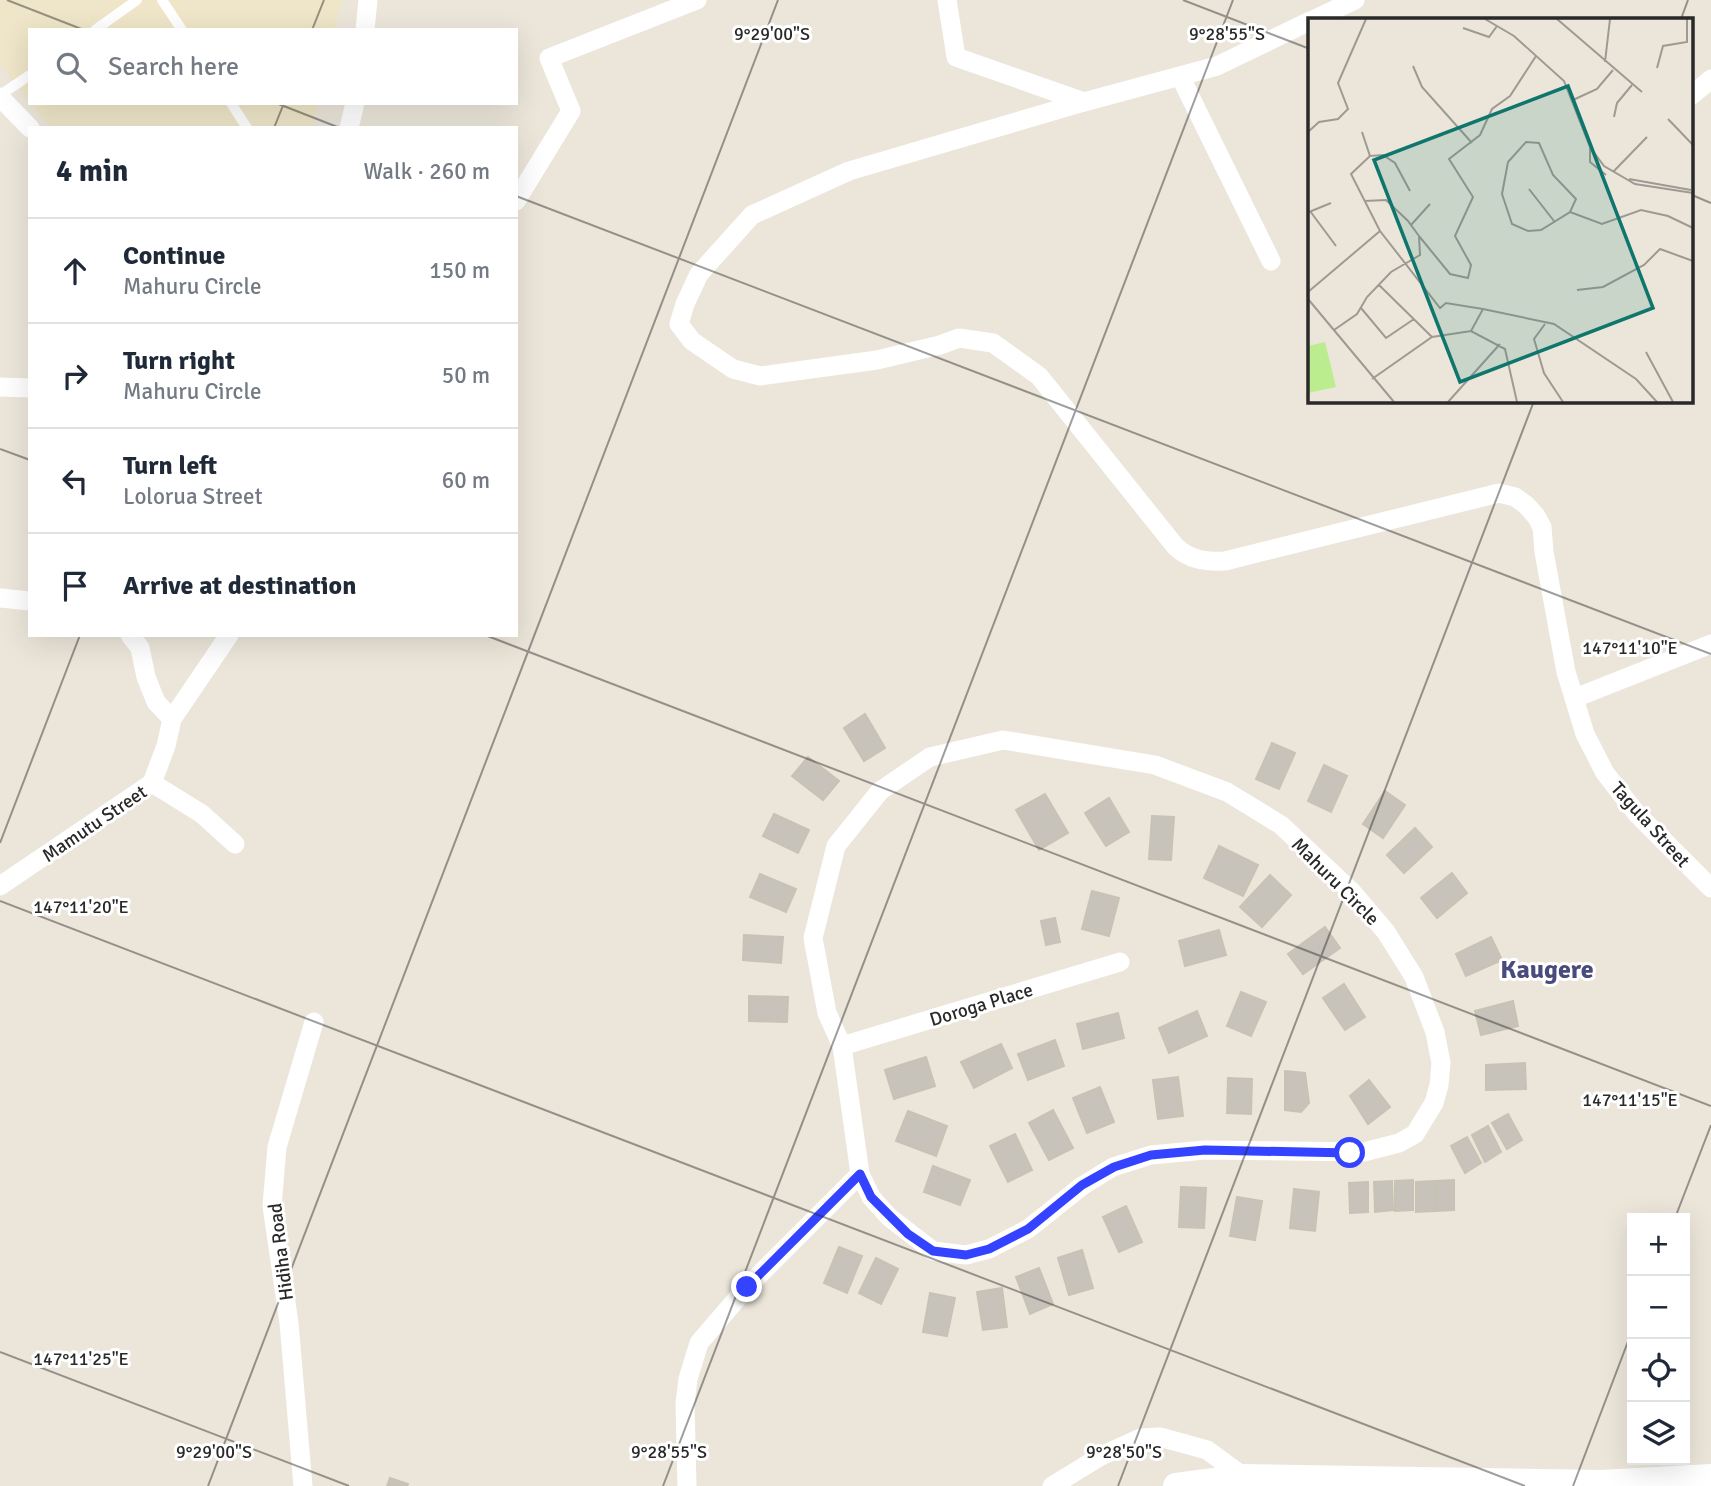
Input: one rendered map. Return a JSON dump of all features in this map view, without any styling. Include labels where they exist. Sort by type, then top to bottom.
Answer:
[{"type":"main road","points":[[1176,1486],[1244,1477],[1601,1485],[1711,1477]]},
{"type":"street","points":[[366,28],[368,0]]},
{"type":"street","points":[[518,198],[571,111],[549,58],[696,0]]},
{"type":"street","points":[[947,0],[956,57],[1084,102],[1217,66],[1308,22]]},
{"type":"street","points":[[1317,18],[1355,0]]},
{"type":"street","points":[[1180,76],[1271,261]]},
{"type":"street","points":[[1694,93],[1711,79]]},
{"type":"street","points":[[0,96],[28,126]]},
{"type":"street","name":"Tagula Street","points":[[1084,102],[849,171],[752,215],[699,274],[679,324],[692,341],[733,369],[760,376],[877,360],[959,338],[993,343],[1039,376],[1175,546],[1184,555],[1208,562],[1225,561],[1499,493],[1514,497],[1526,505],[1542,527],[1566,671],[1585,734],[1605,773],[1637,814],[1711,888]]},
{"type":"street","points":[[349,126],[355,105]]},
{"type":"street","points":[[0,387],[28,388]]},
{"type":"street","points":[[0,598],[28,601]]},
{"type":"street","points":[[131,637],[139,648],[156,702],[172,719]]},
{"type":"street","name":"Mamutu Street","points":[[0,886],[152,783],[166,747],[172,719],[228,637]]},
{"type":"street","points":[[1574,698],[1711,644]]},
{"type":"street","name":"Mahuru Circle","points":[[1003,740],[1155,765],[1227,792],[1280,825],[1352,892],[1386,932],[1414,977],[1435,1032],[1441,1063],[1434,1103],[1415,1133],[1399,1143],[1350,1153],[1205,1150],[1151,1155],[1114,1167],[1082,1185],[1028,1229],[989,1249],[966,1255],[933,1251],[908,1234],[871,1197],[860,1174],[842,1046],[827,1013],[813,938],[836,846],[880,791],[930,757],[1003,740]]},
{"type":"street","points":[[152,783],[202,814],[235,844]]},
{"type":"street","name":"Doroga Place","points":[[842,1046],[1120,962]]},
{"type":"street","name":"Hidiha Road","points":[[303,1486],[289,1323],[272,1206],[277,1147],[314,1022]]},
{"type":"street","points":[[687,1486],[685,1404],[688,1379],[699,1343],[747,1287],[860,1174]]},
{"type":"street","points":[[1052,1486],[1101,1456],[1141,1438],[1150,1437],[1160,1437],[1207,1450],[1244,1477]]},
{"type":"lane","points":[[97,28],[138,0]]},
{"type":"lane","points":[[162,0],[181,28]]},
{"type":"lane","points":[[0,96],[28,76]]},
{"type":"lane","points":[[232,105],[246,126]]},
{"type":"shaded area","points":[[0,0],[342,0],[335,28],[28,28],[28,100],[0,65]]},
{"type":"shaded area","points":[[33,105],[318,105],[313,126],[49,126]]},
{"type":"building","points":[[865,714],[885,748],[864,761],[844,728]]},
{"type":"building","points":[[1272,743],[1295,753],[1279,789],[1256,779]]},
{"type":"building","points":[[808,757],[839,781],[823,800],[792,776]]},
{"type":"building","points":[[1324,765],[1347,776],[1331,812],[1308,801]]},
{"type":"building","points":[[1385,791],[1405,805],[1383,838],[1363,824]]},
{"type":"building","points":[[1045,794],[1068,833],[1039,850],[1016,810]]},
{"type":"building","points":[[1109,798],[1129,832],[1106,846],[1085,813]]},
{"type":"building","points":[[774,814],[809,830],[798,853],[763,836]]},
{"type":"building","points":[[1152,816],[1174,817],[1171,860],[1149,859]]},
{"type":"building","points":[[1415,828],[1432,847],[1404,873],[1387,855]]},
{"type":"building","points":[[1219,846],[1258,865],[1243,896],[1204,878]]},
{"type":"building","points":[[1452,873],[1467,893],[1437,918],[1421,898]]},
{"type":"building","points":[[760,874],[796,889],[786,912],[750,897]]},
{"type":"building","points":[[1270,875],[1291,895],[1262,927],[1240,907]]},
{"type":"building","points":[[1092,891],[1119,898],[1109,936],[1082,929]]},
{"type":"building","points":[[1055,918],[1060,942],[1046,945],[1041,921]]},
{"type":"building","points":[[1325,927],[1340,948],[1303,974],[1288,954]]},
{"type":"building","points":[[1219,930],[1226,955],[1185,966],[1179,941]]},
{"type":"building","points":[[744,935],[783,937],[781,963],[743,960]]},
{"type":"building","points":[[1491,937],[1502,960],[1466,976],[1456,954]]},
{"type":"building","points":[[1344,984],[1365,1017],[1345,1030],[1323,998]]},
{"type":"building","points":[[1241,992],[1266,1002],[1251,1036],[1227,1026]]},
{"type":"building","points":[[749,996],[788,997],[787,1022],[749,1021]]},
{"type":"building","points":[[1513,1001],[1518,1026],[1481,1035],[1475,1011]]},
{"type":"building","points":[[1197,1011],[1207,1036],[1169,1053],[1159,1028]]},
{"type":"building","points":[[1118,1013],[1124,1038],[1083,1049],[1077,1024]]},
{"type":"building","points":[[1055,1040],[1064,1066],[1028,1080],[1018,1054]]},
{"type":"building","points":[[1001,1044],[1012,1068],[974,1088],[961,1062]]},
{"type":"building","points":[[926,1057],[935,1086],[894,1099],[885,1070]]},
{"type":"building","points":[[1525,1063],[1526,1089],[1486,1090],[1486,1065]]},
{"type":"building","points":[[1285,1071],[1305,1073],[1309,1103],[1301,1112],[1285,1110]]},
{"type":"building","points":[[1178,1077],[1183,1116],[1158,1119],[1153,1080]]},
{"type":"building","points":[[1228,1078],[1252,1079],[1251,1114],[1227,1113]]},
{"type":"building","points":[[1369,1080],[1390,1107],[1368,1124],[1350,1096]]},
{"type":"building","points":[[1100,1087],[1114,1122],[1087,1133],[1073,1098]]},
{"type":"building","points":[[1053,1110],[1073,1148],[1049,1160],[1029,1123]]},
{"type":"building","points":[[908,1111],[947,1126],[936,1156],[896,1141]]},
{"type":"building","points":[[1508,1114],[1522,1140],[1507,1149],[1492,1123]]},
{"type":"building","points":[[1488,1126],[1501,1152],[1485,1162],[1472,1135]]},
{"type":"building","points":[[1015,1134],[1032,1170],[1008,1182],[990,1146]]},
{"type":"building","points":[[1467,1137],[1481,1163],[1465,1173],[1451,1146]]},
{"type":"building","points":[[933,1166],[970,1180],[960,1205],[924,1192]]},
{"type":"building","points":[[1413,1180],[1413,1210],[1395,1211],[1395,1181]]},
{"type":"building","points":[[1454,1180],[1454,1210],[1436,1211],[1436,1181]]},
{"type":"building","points":[[1392,1181],[1393,1210],[1375,1212],[1374,1182]]},
{"type":"building","points":[[1434,1181],[1434,1211],[1416,1212],[1416,1182]]},
{"type":"building","points":[[1368,1182],[1368,1212],[1350,1213],[1349,1183]]},
{"type":"building","points":[[1181,1187],[1206,1188],[1204,1228],[1179,1227]]},
{"type":"building","points":[[1294,1189],[1319,1192],[1315,1231],[1290,1228]]},
{"type":"building","points":[[1237,1197],[1262,1201],[1255,1240],[1230,1236]]},
{"type":"building","points":[[1126,1206],[1142,1242],[1119,1252],[1103,1217]]},
{"type":"building","points":[[839,1247],[862,1256],[847,1293],[824,1283]]},
{"type":"building","points":[[1082,1250],[1093,1288],[1069,1295],[1058,1258]]},
{"type":"building","points":[[876,1258],[898,1269],[881,1304],[859,1293]]},
{"type":"building","points":[[1039,1268],[1053,1304],[1030,1314],[1016,1277]]},
{"type":"building","points":[[1002,1288],[1007,1327],[983,1330],[977,1292]]},
{"type":"building","points":[[930,1293],[955,1298],[947,1336],[923,1332]]},
{"type":"building","points":[[390,1478],[408,1484],[387,1486]]},
{"type":"district","name":"Kaugere","points":[[1547,969]]},
{"type":"route","points":[[747,1287],[860,1174],[871,1197],[908,1234],[933,1251],[966,1255],[989,1249],[1028,1229],[1082,1185],[1114,1167],[1151,1155],[1205,1150],[1350,1153]]}]
